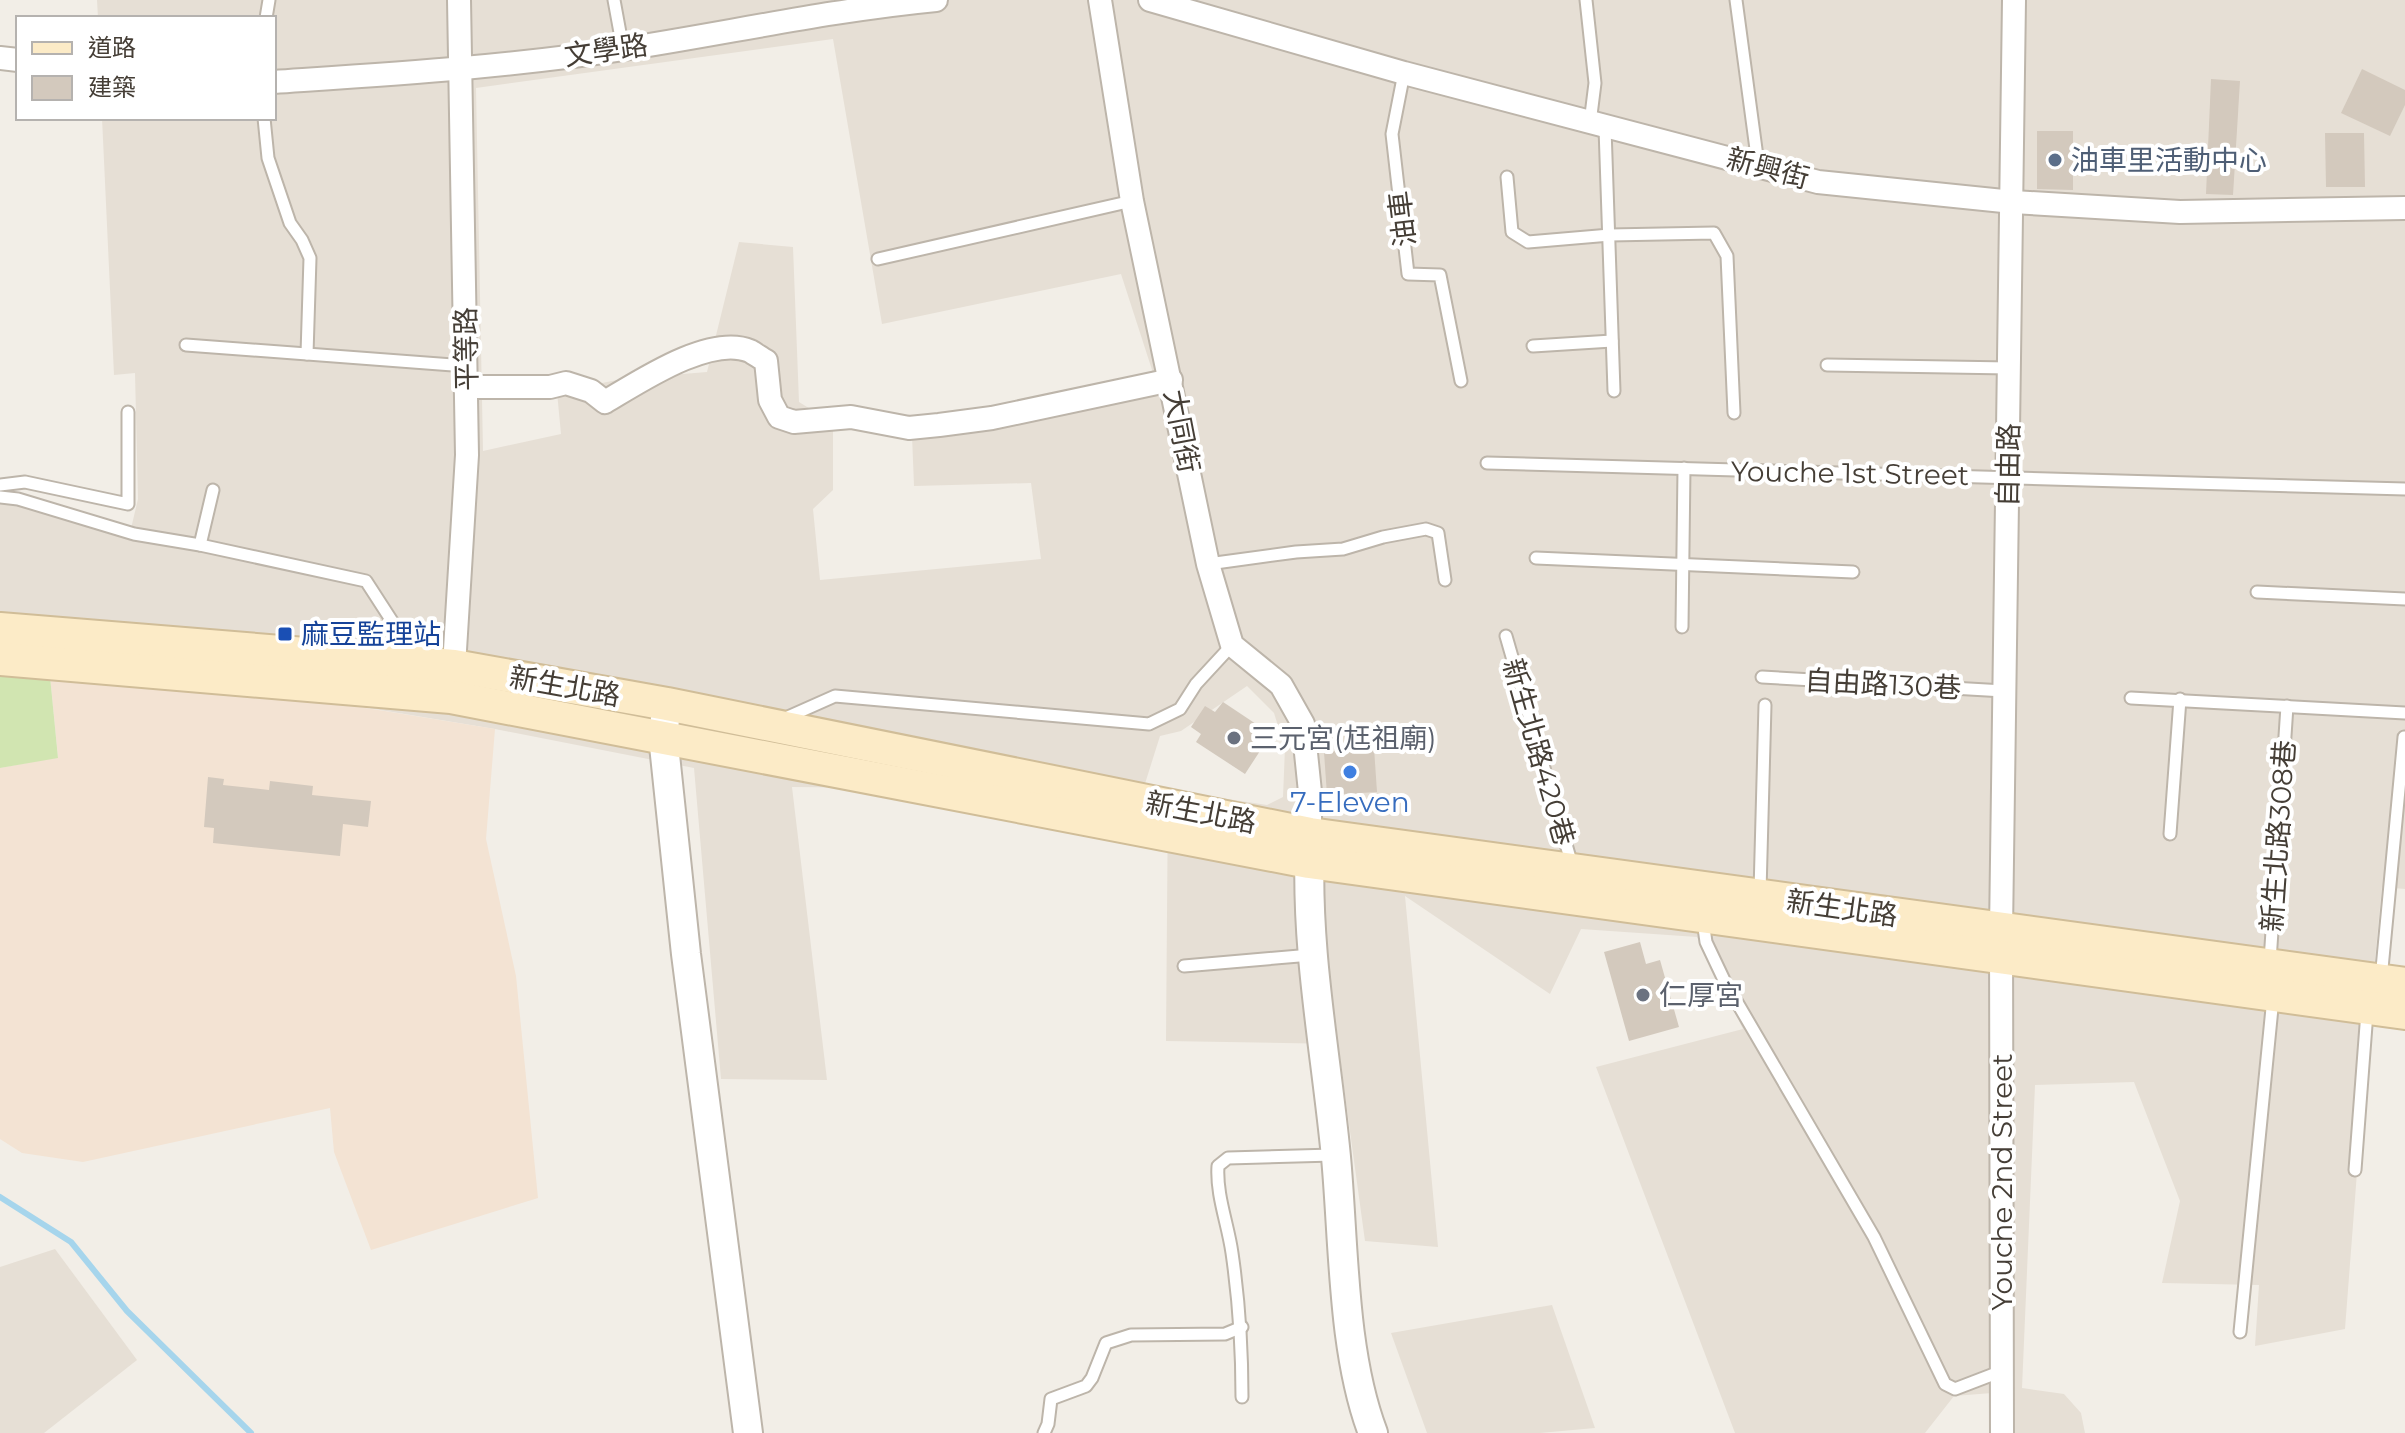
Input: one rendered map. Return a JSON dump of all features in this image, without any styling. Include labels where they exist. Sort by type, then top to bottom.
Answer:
[{"type":"main road","name":"新生北路","points":[[0,629],[453,682],[665,720],[1310,848],[2001,945],[2272,980],[2385,991],[2405,1013]]},
{"type":"main road","name":"新生北路","points":[[0,659],[453,682]]},
{"type":"main road","name":"新生北路","points":[[665,720],[770,725],[1310,848],[1573,869],[1704,903],[1760,896],[2001,945]]},
{"type":"street","name":"平等路","points":[[453,682],[467,455],[459,0]]},
{"type":"street","name":"文學路","points":[[276,82],[460,69],[623,49],[860,4],[936,0]]},
{"type":"street","name":"大同街","points":[[1100,0],[1132,201],[1208,564],[1232,645]]},
{"type":"street","name":"新興街","points":[[1150,0],[1597,126],[1758,164],[1818,182],[2013,202],[2180,212],[2405,208]]},
{"type":"street","name":"自由路","points":[[2001,945],[2014,0]]},
{"type":"street","points":[[466,376],[550,387],[566,383],[591,391],[605,402],[663,367],[692,356],[729,348],[749,351],[766,361],[770,400],[779,417],[794,422],[851,417],[909,428],[992,418],[1171,380]]},
{"type":"street","points":[[1232,645],[1281,685],[1303,724],[1310,792],[1312,955],[1336,1154],[1352,1353],[1365,1413],[1373,1433]]},
{"type":"street","points":[[665,720],[686,954],[748,1433]]},
{"type":"street","name":"Youche 2nd Street","points":[[2001,945],[2002,1433]]},
{"type":"lane","points":[[614,0],[623,49]]},
{"type":"lane","points":[[1586,0],[1610,235],[1614,391]]},
{"type":"lane","points":[[1736,0],[1758,164]]},
{"type":"lane","name":"油車","points":[[1404,73],[1392,134],[1408,274],[1440,275],[1461,381]]},
{"type":"lane","points":[[264,120],[268,158],[290,223],[310,258],[307,354]]},
{"type":"lane","points":[[1507,177],[1512,232],[1528,242],[1610,235],[1714,233],[1727,256],[1734,413]]},
{"type":"lane","points":[[878,259],[1132,201]]},
{"type":"lane","points":[[1533,346],[1612,341]]},
{"type":"lane","points":[[186,345],[307,354],[466,376]]},
{"type":"lane","points":[[1827,365],[2009,368]]},
{"type":"lane","points":[[0,485],[25,482],[128,504],[128,412]]},
{"type":"lane","name":"Youche 1st Street","points":[[1487,463],[2405,489]]},
{"type":"lane","points":[[1682,627],[1684,468]]},
{"type":"lane","points":[[200,545],[213,490]]},
{"type":"lane","points":[[0,497],[18,499],[134,534],[366,581],[399,632],[453,682]]},
{"type":"lane","points":[[1208,564],[1343,549],[1426,529],[1438,533],[1445,580]]},
{"type":"lane","points":[[1536,558],[1853,572]]},
{"type":"lane","points":[[2257,592],[2405,599]]},
{"type":"lane","name":"新生北路420巷","points":[[1506,636],[1573,869]]},
{"type":"lane","points":[[770,725],[835,696],[1149,724],[1180,709],[1196,684],[1232,645]]},
{"type":"lane","name":"自由路130巷","points":[[1762,677],[2004,691]]},
{"type":"lane","name":"新生北路308巷","points":[[2131,698],[2405,713]]},
{"type":"lane","points":[[2170,834],[2180,699]]},
{"type":"lane","points":[[1760,896],[1765,705]]},
{"type":"lane","name":"新生北路308巷","points":[[2240,1332],[2272,980],[2287,706]]},
{"type":"lane","points":[[2355,1170],[2385,991],[2404,737]]},
{"type":"lane","points":[[1704,903],[1706,942],[1724,980],[1874,1237],[1945,1384],[1955,1389],[2003,1371]]},
{"type":"lane","points":[[1184,966],[1312,955]]},
{"type":"lane","points":[[1242,1397],[1242,1327],[1232,1249],[1217,1180],[1218,1166],[1228,1158],[1336,1154]]},
{"type":"lane","points":[[1044,1433],[1051,1399],[1086,1386],[1106,1343],[1131,1335],[1225,1334],[1242,1327]]},
{"type":"shaded area","points":[[97,0],[2405,0],[2405,889],[2382,887],[2345,1329],[2255,1346],[2259,1285],[2162,1283],[2180,1201],[2134,1082],[2035,1085],[2022,1388],[2064,1394],[2081,1413],[2085,1433],[1991,1433],[1992,1393],[1954,1396],[1925,1433],[1735,1433],[1596,1067],[1743,1029],[1697,937],[1581,929],[1550,994],[1405,896],[1438,1247],[1365,1241],[1338,1044],[1166,1041],[1168,790],[1267,805],[1283,797],[1285,748],[1274,713],[1247,686],[1181,731],[1160,736],[1143,790],[792,787],[827,1080],[721,1079],[694,768],[495,729],[0,647],[0,500],[129,537],[138,499],[135,373],[114,375],[102,120],[276,120],[276,16],[98,16]],"holes":[[[833,39],[882,324],[1121,274],[1154,376],[912,435],[914,486],[1031,483],[1041,559],[820,580],[813,509],[833,490],[833,423],[799,402],[793,247],[739,242],[707,372],[622,379],[557,392],[561,434],[483,451],[476,88]]]},
{"type":"shaded area","name":"麻豆監理站","points":[[48,656],[495,729],[486,839],[516,976],[538,1198],[371,1250],[334,1152],[330,1108],[83,1162],[22,1153],[0,1139],[0,768],[58,757]]},
{"type":"shaded area","points":[[55,1249],[137,1360],[44,1433],[0,1433],[0,1267]]},
{"type":"shaded area","points":[[1552,1305],[1595,1428],[1540,1433],[1427,1433],[1391,1333]]},
{"type":"green space","points":[[0,647],[48,656],[58,758],[0,768]]},
{"type":"building","points":[[2362,69],[2405,90],[2405,105],[2390,136],[2341,113]]},
{"type":"building","points":[[2211,79],[2240,81],[2233,195],[2206,194]]},
{"type":"building","name":"油車里活動中心","points":[[2037,131],[2073,131],[2073,190],[2037,189]]},
{"type":"building","points":[[2325,133],[2364,133],[2365,187],[2326,187]]},
{"type":"building","name":"三元宮(尪祖廟)","points":[[1223,702],[1271,734],[1245,774],[1196,742],[1201,734],[1191,727],[1205,706],[1215,712]]},
{"type":"building","name":"7-Eleven","points":[[1374,748],[1377,792],[1327,795],[1324,752]]},
{"type":"building","points":[[208,777],[224,779],[223,785],[269,790],[270,781],[313,786],[312,795],[371,801],[368,827],[343,824],[340,856],[213,843],[214,828],[204,827]]},
{"type":"building","name":"仁厚宮","points":[[1640,942],[1646,964],[1660,960],[1679,1027],[1629,1041],[1604,952]]},
{"type":"waterway","points":[[0,1197],[71,1242],[127,1311],[251,1433]]},
{"type":"place","name":"油車里活動中心","points":[[2055,160]]},
{"type":"place","name":"麻豆監理站","points":[[285,634]]},
{"type":"place","name":"三元宮(尪祖廟)","points":[[1234,738]]},
{"type":"place","name":"7-Eleven","points":[[1350,772]]},
{"type":"place","name":"仁厚宮","points":[[1643,995]]}]
